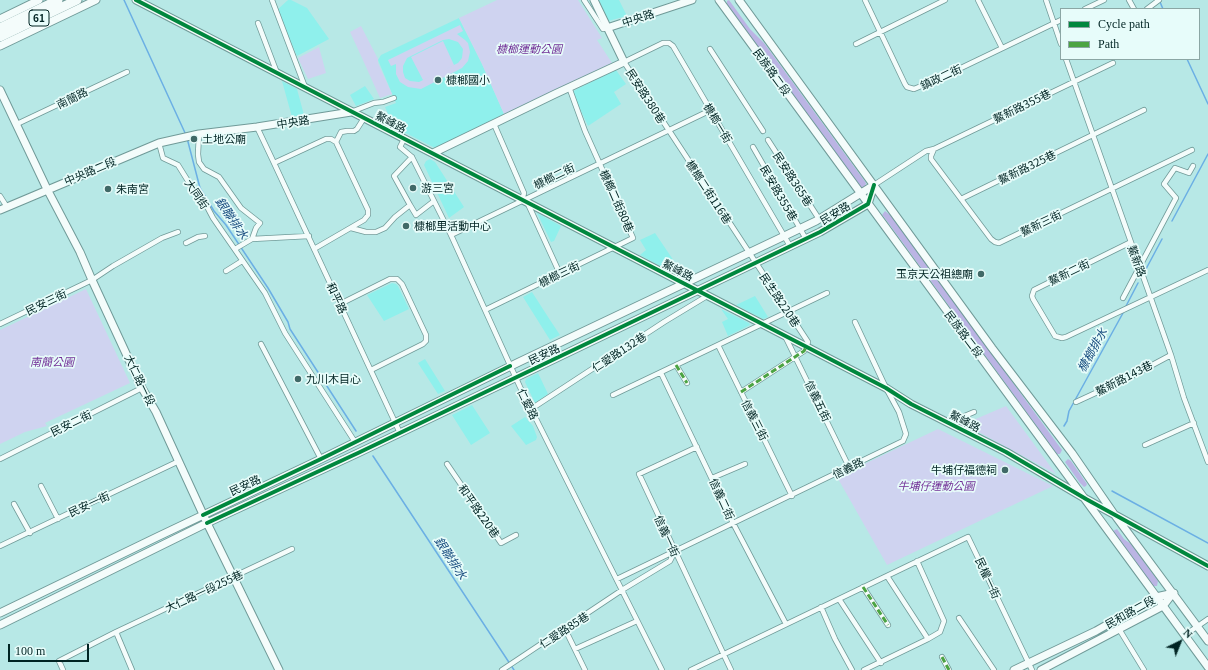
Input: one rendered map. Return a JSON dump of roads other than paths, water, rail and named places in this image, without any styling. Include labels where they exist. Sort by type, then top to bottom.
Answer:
[{"type":"highway","name":"61","points":[[0,28],[58,0]]},
{"type":"highway","name":"61","points":[[0,37],[77,0]]},
{"type":"street","points":[[0,19],[39,0]]},
{"type":"street","points":[[0,46],[96,0]]},
{"type":"street","name":"鰲峰路","points":[[136,0],[886,388],[911,404],[1006,452],[1086,499],[1208,566]]},
{"type":"street","points":[[272,0],[306,89]]},
{"type":"street","points":[[584,0],[603,29],[607,28]]},
{"type":"street","points":[[594,0],[624,62]]},
{"type":"street","name":"中央路","points":[[607,28],[692,0]]},
{"type":"street","name":"民族路二段","points":[[719,0],[860,194],[1086,499],[1208,668]]},
{"type":"street","name":"民族路二段","points":[[739,0],[992,348],[1072,453],[1114,514],[1174,593],[1208,641]]},
{"type":"street","name":"鎮政二街","points":[[865,0],[905,84],[907,87],[914,89],[1060,20]]},
{"type":"street","points":[[856,44],[945,0]]},
{"type":"street","points":[[978,0],[1002,48]]},
{"type":"street","points":[[1046,0],[1060,41]]},
{"type":"street","points":[[1087,8],[1104,0]]},
{"type":"street","points":[[1148,8],[1157,1]]},
{"type":"street","points":[[258,23],[277,73]]},
{"type":"street","name":"槺榔一街","points":[[433,154],[569,87],[663,43],[669,43],[673,46],[790,246]]},
{"type":"street","points":[[710,50],[763,131]]},
{"type":"street","name":"鰲新路","points":[[1066,60],[1171,354],[1184,398],[1208,462]]},
{"type":"street","name":"民安路380巷","points":[[624,62],[668,131]]},
{"type":"street","name":"鰲新路355巷","points":[[874,185],[926,150],[934,149],[1113,62]]},
{"type":"street","name":"南簡路","points":[[17,124],[127,72]]},
{"type":"street","name":"槺榔二街80巷","points":[[569,87],[585,131],[633,238]]},
{"type":"street","name":"大仁路一段","points":[[0,90],[80,252],[142,388],[179,461],[203,515],[279,670]]},
{"type":"street","name":"中央路","points":[[185,137],[351,112],[374,103],[383,102],[394,98]]},
{"type":"street","name":"槺榔二街","points":[[451,235],[525,202],[711,110]]},
{"type":"street","name":"鰲新路325巷","points":[[961,199],[1144,110]]},
{"type":"street","points":[[336,142],[341,132],[354,131],[364,118]]},
{"type":"street","points":[[494,124],[524,193],[525,202],[560,274]]},
{"type":"street","name":"和平路","points":[[257,127],[400,433]]},
{"type":"street","name":"槺榔二街116巷","points":[[668,131],[749,253]]},
{"type":"street","points":[[199,134],[199,162],[204,169],[219,177],[241,208],[260,223],[256,228],[252,239]]},
{"type":"street","name":"中央路二段","points":[[3,208],[159,143],[185,137]]},
{"type":"street","points":[[274,164],[326,139],[331,139],[336,142],[368,210],[368,216],[351,228],[314,249]]},
{"type":"street","name":"仁愛路","points":[[404,139],[400,147],[412,157],[434,200],[510,366],[662,670]]},
{"type":"street","name":"民安路365巷","points":[[768,140],[819,219]]},
{"type":"street","name":"大同街","points":[[159,143],[163,158],[178,165],[193,189],[203,199],[213,218],[235,249]]},
{"type":"street","name":"民安路355巷","points":[[753,147],[806,239]]},
{"type":"street","name":"鰲新三街","points":[[934,149],[931,159],[991,239],[999,243],[1192,150]]},
{"type":"street","points":[[412,157],[394,176],[416,215],[434,200]]},
{"type":"street","points":[[1123,298],[1176,198],[1164,184],[1175,168],[1190,173],[1192,166]]},
{"type":"street","name":"民安路","points":[[0,613],[321,459],[510,366],[819,219],[874,185]]},
{"type":"street","name":"民安路","points":[[0,625],[207,523],[400,433],[820,232],[868,204],[874,185]]},
{"type":"street","points":[[0,196],[3,208]]},
{"type":"street","points":[[351,228],[366,232],[376,232],[385,228],[395,217],[410,205]]},
{"type":"street","points":[[92,280],[112,266],[162,238],[178,232]]},
{"type":"street","points":[[186,243],[198,237],[204,236]]},
{"type":"street","points":[[308,236],[252,239],[235,249],[265,293],[283,329],[355,442]]},
{"type":"street","name":"槺榔三街","points":[[485,310],[633,238]]},
{"type":"street","name":"鰲新二街","points":[[1131,242],[1034,290],[1032,299],[1055,336],[1062,338],[1150,297]]},
{"type":"street","name":"民生路220巷","points":[[749,253],[808,342],[806,347]]},
{"type":"street","points":[[226,271],[242,261]]},
{"type":"street","points":[[1150,297],[1208,270]]},
{"type":"street","points":[[340,304],[390,279],[397,279],[402,284],[426,336],[426,341],[423,344],[371,370]]},
{"type":"street","name":"民安三街","points":[[0,324],[92,280]]},
{"type":"street","points":[[613,395],[827,293]]},
{"type":"street","name":"仁愛路132巷","points":[[531,409],[664,322],[707,296]]},
{"type":"street","name":"信義路","points":[[617,579],[792,496],[903,441],[906,434],[899,412],[855,322]]},
{"type":"street","name":"信義五街","points":[[785,336],[849,467]]},
{"type":"street","points":[[261,344],[325,468]]},
{"type":"street","name":"信義三街","points":[[718,345],[792,496]]},
{"type":"street","points":[[741,392],[804,351],[806,347]]},
{"type":"street","name":"鰲新路143巷","points":[[1076,402],[1128,378],[1171,354]]},
{"type":"street","points":[[676,365],[686,383]]},
{"type":"street","name":"信義二街","points":[[661,373],[733,523],[786,624]]},
{"type":"street","name":"民安二街","points":[[0,459],[142,388]]},
{"type":"street","points":[[948,423],[974,412]]},
{"type":"street","points":[[1145,445],[1194,423]]},
{"type":"street","name":"信義一街","points":[[696,447],[639,474],[731,670]]},
{"type":"street","name":"民安一街","points":[[0,546],[179,461]]},
{"type":"street","name":"和平路220巷","points":[[447,464],[501,543],[516,535]]},
{"type":"street","points":[[712,478],[745,464]]},
{"type":"street","points":[[42,486],[58,519]]},
{"type":"street","points":[[14,504],[30,533]]},
{"type":"street","name":"民權一街","points":[[690,670],[968,537],[1032,670]]},
{"type":"street","name":"大仁路一段255巷","points":[[63,670],[59,661],[116,632],[292,549]]},
{"type":"street","name":"信義路","points":[[622,590],[670,561],[675,551]]},
{"type":"street","points":[[864,670],[881,663],[940,632],[944,621],[917,561]]},
{"type":"street","points":[[887,576],[928,639]]},
{"type":"street","points":[[863,587],[888,625]]},
{"type":"street","name":"仁愛路85巷","points":[[505,668],[622,590]]},
{"type":"street","name":"民和路二段","points":[[1014,670],[1096,631],[1156,597],[1174,593]]},
{"type":"street","name":"民和路二段","points":[[1041,670],[1163,606],[1174,593]]},
{"type":"street","points":[[839,599],[881,663]]},
{"type":"street","points":[[821,608],[835,639],[852,670]]},
{"type":"street","points":[[959,618],[994,670]]},
{"type":"street","points":[[1185,636],[1208,619]]},
{"type":"street","points":[[575,649],[637,621]]},
{"type":"street","points":[[565,629],[585,670]]},
{"type":"street","points":[[1119,629],[1144,670]]},
{"type":"street","points":[[116,632],[132,670]]},
{"type":"street","points":[[942,657],[949,670]]},
{"type":"waterway","name":"銀聯排水","points":[[124,0],[186,135]]},
{"type":"waterway","name":"槺榔排水","points":[[1160,2],[1163,8]]},
{"type":"waterway","name":"槺榔排水","points":[[1187,60],[1208,104]]},
{"type":"waterway","name":"銀聯排水","points":[[187,138],[200,188],[214,211],[226,225],[268,288],[288,322],[290,329],[356,431]]},
{"type":"waterway","name":"槺榔排水","points":[[1172,221],[1208,154]]},
{"type":"waterway","name":"槺榔排水","points":[[1146,269],[1162,239]]},
{"type":"waterway","name":"槺榔排水","points":[[1125,308],[1138,283]]},
{"type":"waterway","name":"槺榔排水","points":[[1064,426],[1067,421],[1069,411],[1123,313]]},
{"type":"waterway","name":"銀聯排水","points":[[373,456],[514,670]]},
{"type":"waterway","name":"槺榔排水","points":[[1112,491],[1208,543]]},
{"type":"place","name":"槺榔國小","points":[[438,80]]},
{"type":"place","name":"土地公廟","points":[[194,139]]},
{"type":"place","name":"游三宮","points":[[413,188]]},
{"type":"place","name":"朱南宮","points":[[108,189]]},
{"type":"place","name":"槺榔里活動中心","points":[[406,226]]},
{"type":"place","name":"玉京天公祖總廟","points":[[981,274]]},
{"type":"place","name":"九川木目心","points":[[298,379]]},
{"type":"place","name":"牛埔仔福德祠","points":[[1005,470]]},
{"type":"park label","name":"槺榔運動公園","points":[[529,49]]},
{"type":"park label","name":"南簡公園","points":[[52,362]]},
{"type":"park label","name":"牛埔仔運動公園","points":[[936,486]]}]
